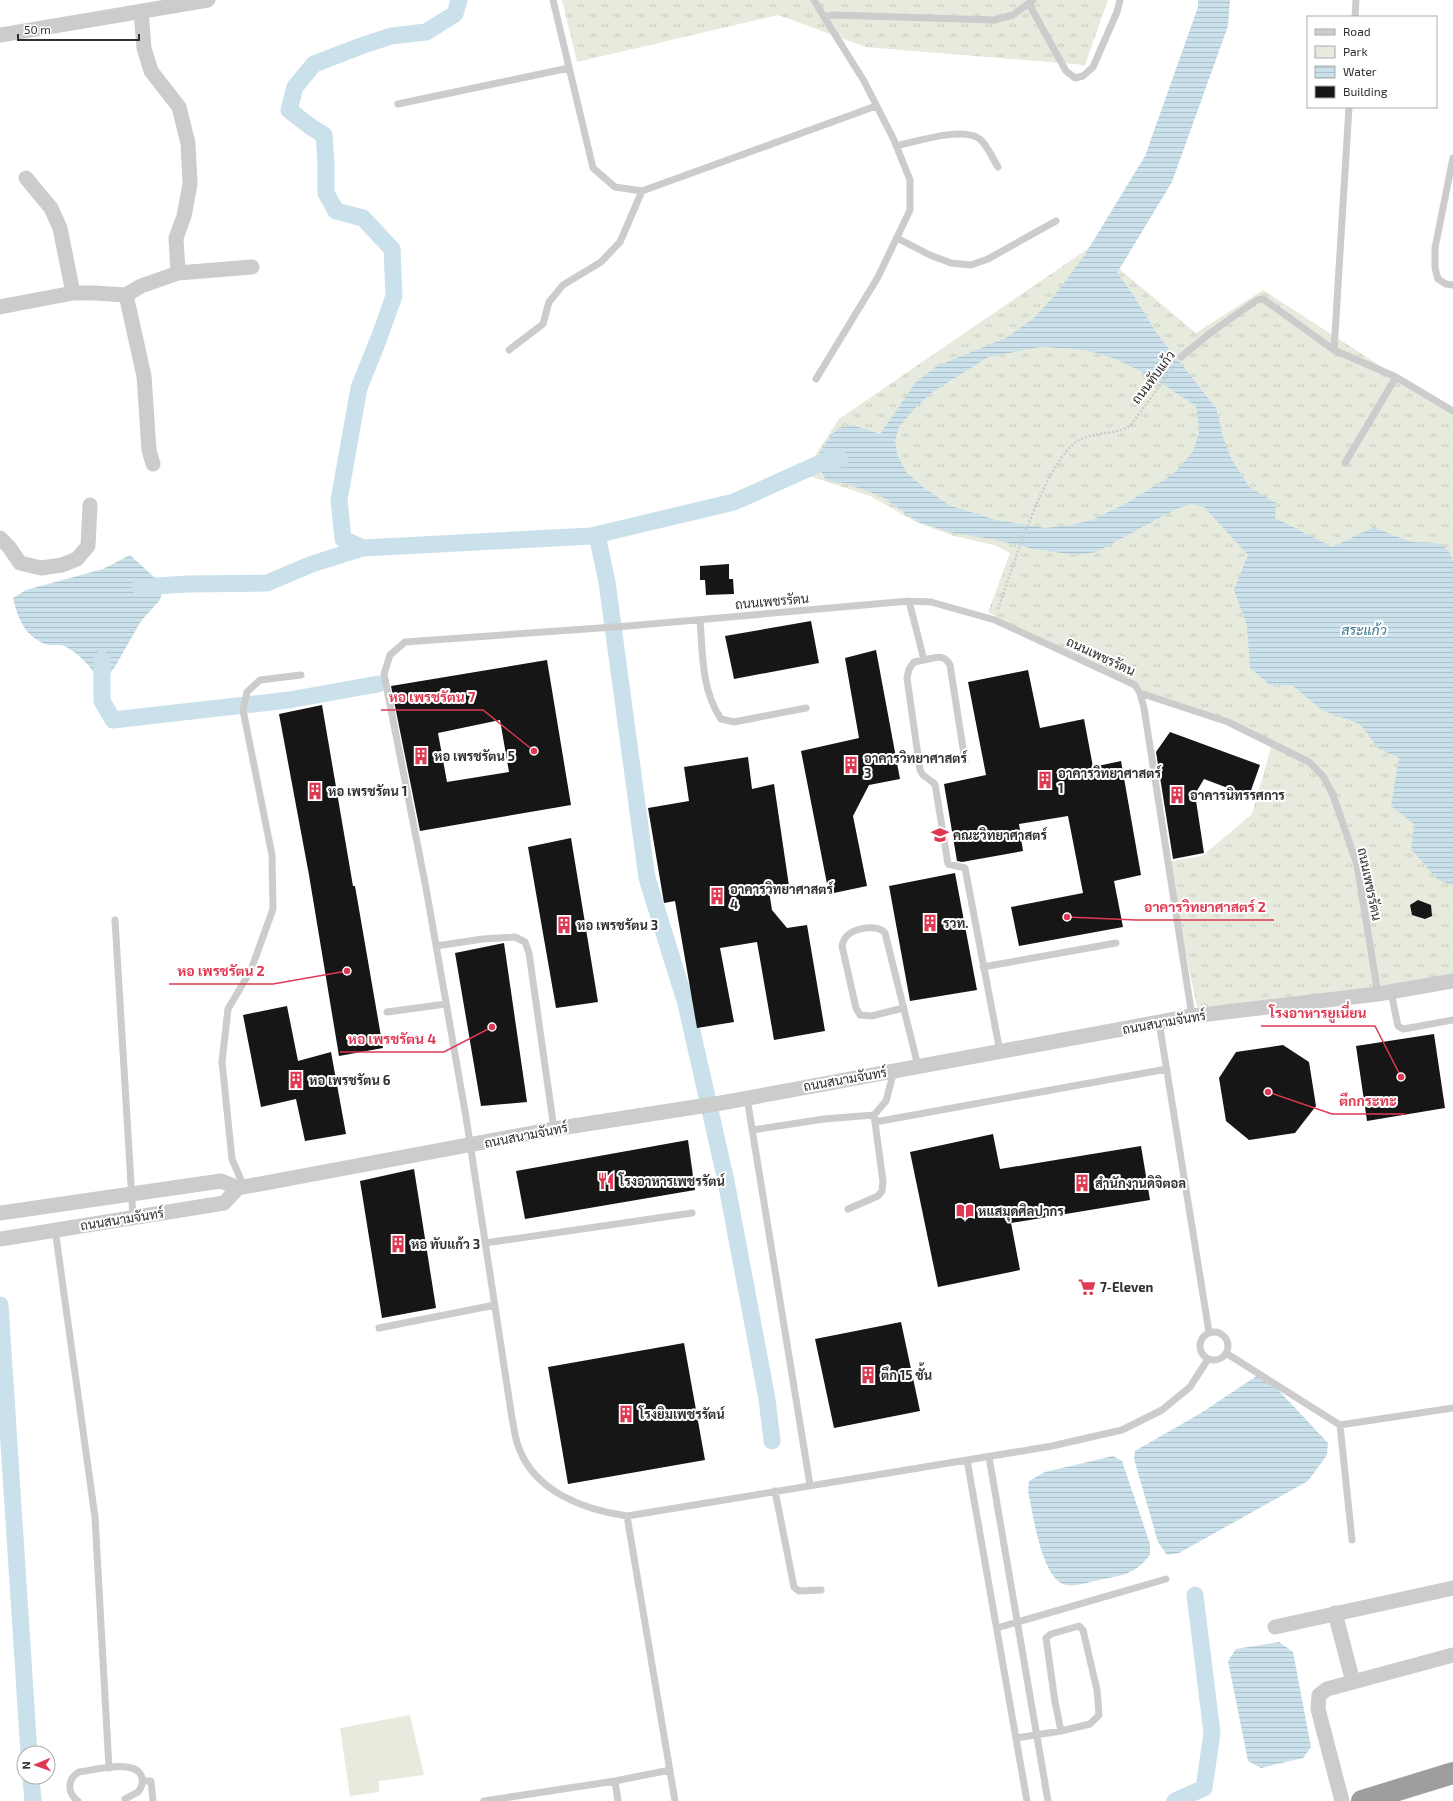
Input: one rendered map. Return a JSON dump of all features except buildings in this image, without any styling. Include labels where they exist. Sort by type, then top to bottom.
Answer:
[{"type":"highway","points":[[1362,1801],[1453,1773]]},
{"type":"street","points":[[0,35],[208,0]]},
{"type":"street","points":[[141,11],[144,48],[151,71],[179,107],[188,143],[190,184],[184,216],[176,238],[178,273]]},
{"type":"street","points":[[26,178],[51,208],[60,228],[73,293]]},
{"type":"street","points":[[0,307],[73,293],[126,295],[141,286],[178,273],[252,267]]},
{"type":"street","points":[[126,295],[144,376],[149,450],[153,464]]},
{"type":"street","points":[[0,538],[9,546],[20,563],[41,568],[62,565],[77,559],[88,546],[90,505]]},
{"type":"street","name":"ถนนสนามจันทร์","points":[[0,1213],[221,1181],[241,1188],[471,1146],[554,1129],[721,1103],[1192,1016],[1385,993],[1453,981]]},
{"type":"street","name":"ถนนสนามจันทร์","points":[[0,1239],[55,1229],[224,1204],[241,1188]]},
{"type":"street","points":[[1275,1627],[1453,1588]]},
{"type":"street","points":[[1335,1614],[1353,1682]]},
{"type":"street","points":[[1342,1801],[1318,1709],[1319,1695],[1327,1689],[1453,1655]]},
{"type":"lane","points":[[553,0],[593,168],[616,187],[642,191],[876,106]]},
{"type":"lane","points":[[814,0],[864,81],[896,146],[910,180],[910,210],[897,238],[878,278],[816,379]]},
{"type":"lane","points":[[824,17],[833,15],[994,20],[1013,15],[1031,2],[1066,71],[1075,78],[1083,76],[1093,67],[1117,12],[1120,0]]},
{"type":"lane","points":[[1355,16],[1356,0]]},
{"type":"lane","points":[[398,104],[569,68]]},
{"type":"lane","points":[[1334,350],[1349,108]]},
{"type":"lane","points":[[896,146],[930,138],[967,134],[981,140],[998,167]]},
{"type":"lane","points":[[1453,158],[1435,248],[1435,268],[1438,279],[1446,284],[1453,285]]},
{"type":"lane","points":[[509,350],[543,324],[549,302],[563,285],[601,262],[620,242],[642,191]]},
{"type":"lane","points":[[897,238],[930,255],[951,263],[971,265],[988,259],[1056,221]]},
{"type":"lane","name":"ถนนทับแก้ว","points":[[1181,357],[1210,333],[1257,300],[1263,299],[1334,350],[1396,377],[1453,411]]},
{"type":"lane","points":[[1345,463],[1396,377]]},
{"type":"lane","points":[[909,601],[924,660]]},
{"type":"lane","name":"ถนนเพชรรัตน","points":[[1208,1359],[1190,1387],[1162,1410],[1122,1430],[1058,1445],[626,1516],[603,1513],[577,1504],[552,1489],[532,1472],[519,1448],[512,1418],[471,1146],[436,946],[384,674],[390,655],[405,642],[628,626],[909,601],[931,602],[994,620],[1135,685],[1140,693],[1228,722],[1309,762],[1323,776],[1333,796],[1357,864],[1385,993],[1398,1026],[1403,1029],[1453,1020]]},
{"type":"lane","points":[[700,620],[705,681],[712,705],[721,719],[734,722],[806,708]]},
{"type":"lane","points":[[965,761],[950,665],[947,659],[942,657],[914,662],[909,670],[907,678],[918,760],[923,775],[935,784],[948,864],[965,868],[982,967],[1000,1052]]},
{"type":"lane","points":[[241,1188],[232,1159],[222,1062],[228,1009],[251,970],[273,909],[272,855],[243,710],[247,692],[260,680],[301,675]]},
{"type":"lane","points":[[1140,693],[1144,708],[1192,1016]]},
{"type":"lane","points":[[114,920],[133,1217]]},
{"type":"lane","points":[[903,1008],[872,1016],[860,1015],[856,1008],[842,946],[845,938],[849,934],[877,927],[885,933],[918,1066]]},
{"type":"lane","points":[[436,946],[483,939],[515,937],[525,942],[529,953],[554,1129]]},
{"type":"lane","points":[[982,967],[1116,943]]},
{"type":"lane","points":[[387,1012],[446,1004]]},
{"type":"lane","points":[[1158,1022],[1167,1069],[1209,1332]]},
{"type":"lane","points":[[875,1122],[1167,1069]]},
{"type":"lane","points":[[752,1130],[824,1119],[874,1115],[886,1101],[894,1071]]},
{"type":"lane","points":[[747,1098],[810,1485]]},
{"type":"lane","points":[[848,1209],[878,1196],[882,1192],[883,1181],[874,1115]]},
{"type":"lane","points":[[486,1243],[692,1213]]},
{"type":"lane","points":[[55,1229],[95,1517],[109,1768]]},
{"type":"lane","points":[[379,1328],[495,1305]]},
{"type":"lane","points":[[1209,1332],[1218,1332],[1225,1336],[1228,1344],[1226,1353],[1218,1360],[1208,1359],[1200,1349],[1201,1340],[1209,1332]]},
{"type":"lane","points":[[1226,1353],[1340,1425],[1453,1408]]},
{"type":"lane","points":[[1340,1425],[1352,1540]]},
{"type":"lane","points":[[989,1456],[1048,1801]]},
{"type":"lane","points":[[967,1460],[1027,1801]]},
{"type":"lane","points":[[775,1491],[794,1587],[799,1591],[821,1590]]},
{"type":"lane","points":[[626,1516],[675,1801]]},
{"type":"lane","points":[[996,1628],[1166,1579]]},
{"type":"lane","points":[[1016,1738],[1061,1731],[1090,1724],[1099,1715],[1097,1690],[1083,1630],[1079,1626],[1050,1634],[1046,1638],[1055,1702],[1061,1731]]},
{"type":"lane","points":[[78,1801],[70,1792],[70,1785],[75,1775],[80,1772],[126,1766],[134,1768],[140,1773],[142,1781],[141,1788],[138,1792],[125,1799]]},
{"type":"lane","points":[[484,1801],[615,1781],[670,1770]]},
{"type":"lane","points":[[142,1781],[150,1781],[154,1801]]},
{"type":"lane","points":[[615,1781],[618,1801]]},
{"type":"path","name":"ถนนทับแก้ว","points":[[994,620],[1030,520],[1052,471],[1072,445],[1086,437],[1123,431],[1131,425],[1181,357]]},
{"type":"green space","points":[[562,0],[1108,0],[1085,65],[866,47],[778,15],[577,62]]},
{"type":"green space","points":[[1092,246],[1196,333],[1263,290],[1453,413],[1453,981],[1378,994],[1197,1007],[1167,862],[1202,856],[1252,814],[1272,744],[1147,692],[988,612],[1010,553],[994,545],[954,536],[916,522],[870,496],[803,474],[839,419]]},
{"type":"green space","points":[[410,1715],[424,1775],[379,1781],[379,1792],[350,1796],[340,1728]]},
{"type":"water","name":"สระแก้ว","points":[[1198,0],[1230,0],[1228,26],[1172,182],[1117,273],[1132,293],[1157,334],[1216,408],[1224,440],[1231,458],[1249,487],[1276,503],[1275,518],[1332,547],[1374,527],[1409,541],[1440,544],[1449,552],[1453,560],[1453,885],[1438,880],[1411,849],[1414,824],[1391,806],[1399,758],[1378,748],[1360,724],[1322,710],[1292,685],[1270,685],[1250,668],[1247,626],[1234,590],[1248,555],[1204,507],[1191,504],[1176,509],[1096,552],[1076,555],[1034,549],[996,540],[949,532],[918,522],[881,496],[844,483],[826,481],[816,460],[826,442],[838,428],[852,425],[880,434],[916,382],[937,366],[1006,338],[1035,317],[1054,296],[1084,256],[1145,156],[1198,7]],"holes":[[[1040,347],[1089,351],[1104,355],[1128,365],[1152,378],[1196,406],[1199,432],[1193,452],[1172,475],[1127,503],[1092,520],[1066,526],[1045,528],[996,520],[951,506],[924,488],[906,472],[897,454],[895,440],[899,427],[914,409],[931,393],[988,357]]]},
{"type":"water","points":[[130,555],[164,586],[160,600],[141,621],[116,665],[103,684],[77,654],[64,646],[45,644],[32,636],[20,620],[13,598],[26,590],[103,569]]},
{"type":"water","points":[[1258,1375],[1268,1379],[1328,1443],[1327,1455],[1308,1481],[1179,1553],[1167,1555],[1158,1542],[1134,1459],[1135,1451],[1201,1413]]},
{"type":"water","points":[[1113,1456],[1122,1461],[1150,1544],[1150,1555],[1139,1567],[1128,1573],[1082,1584],[1066,1585],[1057,1580],[1050,1571],[1044,1559],[1028,1491],[1029,1481],[1045,1472]]},
{"type":"water","points":[[1279,1642],[1293,1652],[1311,1747],[1303,1758],[1261,1768],[1248,1761],[1228,1661],[1236,1649]]},
{"type":"waterway","points":[[459,0],[455,14],[426,32],[391,36],[314,64],[295,87],[289,110],[324,135],[326,193],[336,211],[363,218],[392,249],[394,296],[359,388],[339,500],[343,539],[363,548],[591,536],[734,502],[827,460],[840,459]]},
{"type":"waterway","points":[[597,535],[607,582],[647,878],[686,1004],[726,1181],[767,1399],[772,1441]]},
{"type":"waterway","points":[[140,587],[187,584],[267,583],[312,564],[363,548]]},
{"type":"waterway","points":[[102,660],[102,701],[113,720],[289,700],[378,684]]},
{"type":"waterway","points":[[0,1305],[28,1745]]},
{"type":"waterway","points":[[1175,1801],[1204,1788],[1212,1733],[1195,1595]]},
{"type":"waterway","points":[[32,1785],[33,1801]]},
{"type":"place","name":"หอ เพรชรัตน 7","points":[[534,751]]},
{"type":"place","name":"หอ เพรชรัตน 5","points":[[421,756]]},
{"type":"place","name":"อาคารวิทยาศาสตร์ 3","points":[[851,765]]},
{"type":"place","name":"อาคารวิทยาศาสตร์ 1","points":[[1045,780]]},
{"type":"place","name":"หอ เพรชรัตน 1","points":[[315,791]]},
{"type":"place","name":"อาคารนิทรรศการ","points":[[1177,795]]},
{"type":"place","name":"คณะวิทยาศาสตร์","points":[[940,835]]},
{"type":"place","name":"อาคารวิทยาศาสตร์ 4","points":[[717,896]]},
{"type":"place","name":"อาคารวิทยาศาสตร์ 2","points":[[1067,917]]},
{"type":"place","name":"รวท.","points":[[930,923]]},
{"type":"place","name":"หอ เพรชรัตน 3","points":[[564,925]]},
{"type":"place","name":"หอ เพรชรัตน 2","points":[[347,971]]},
{"type":"place","name":"หอ เพรชรัตน 4","points":[[492,1027]]},
{"type":"place","name":"โรงอาหารยูเนี่ยน","points":[[1401,1077]]},
{"type":"place","name":"หอ เพรชรัตน 6","points":[[296,1080]]},
{"type":"place","name":"ตึกกระทะ","points":[[1268,1092]]},
{"type":"place","name":"โรงอาหารเพชรรัตน์","points":[[606,1181]]},
{"type":"place","name":"สำนักงานดิจิตอล","points":[[1082,1183]]},
{"type":"place","name":"หแสมุดศิลปากร","points":[[965,1211]]},
{"type":"place","name":"หอ ทับแก้ว 3","points":[[398,1244]]},
{"type":"place","name":"7-Eleven","points":[[1087,1287]]},
{"type":"place","name":"ตึก 15 ชั้น","points":[[868,1375]]},
{"type":"place","name":"โรงยิมเพชรรัตน์","points":[[626,1414]]}]
